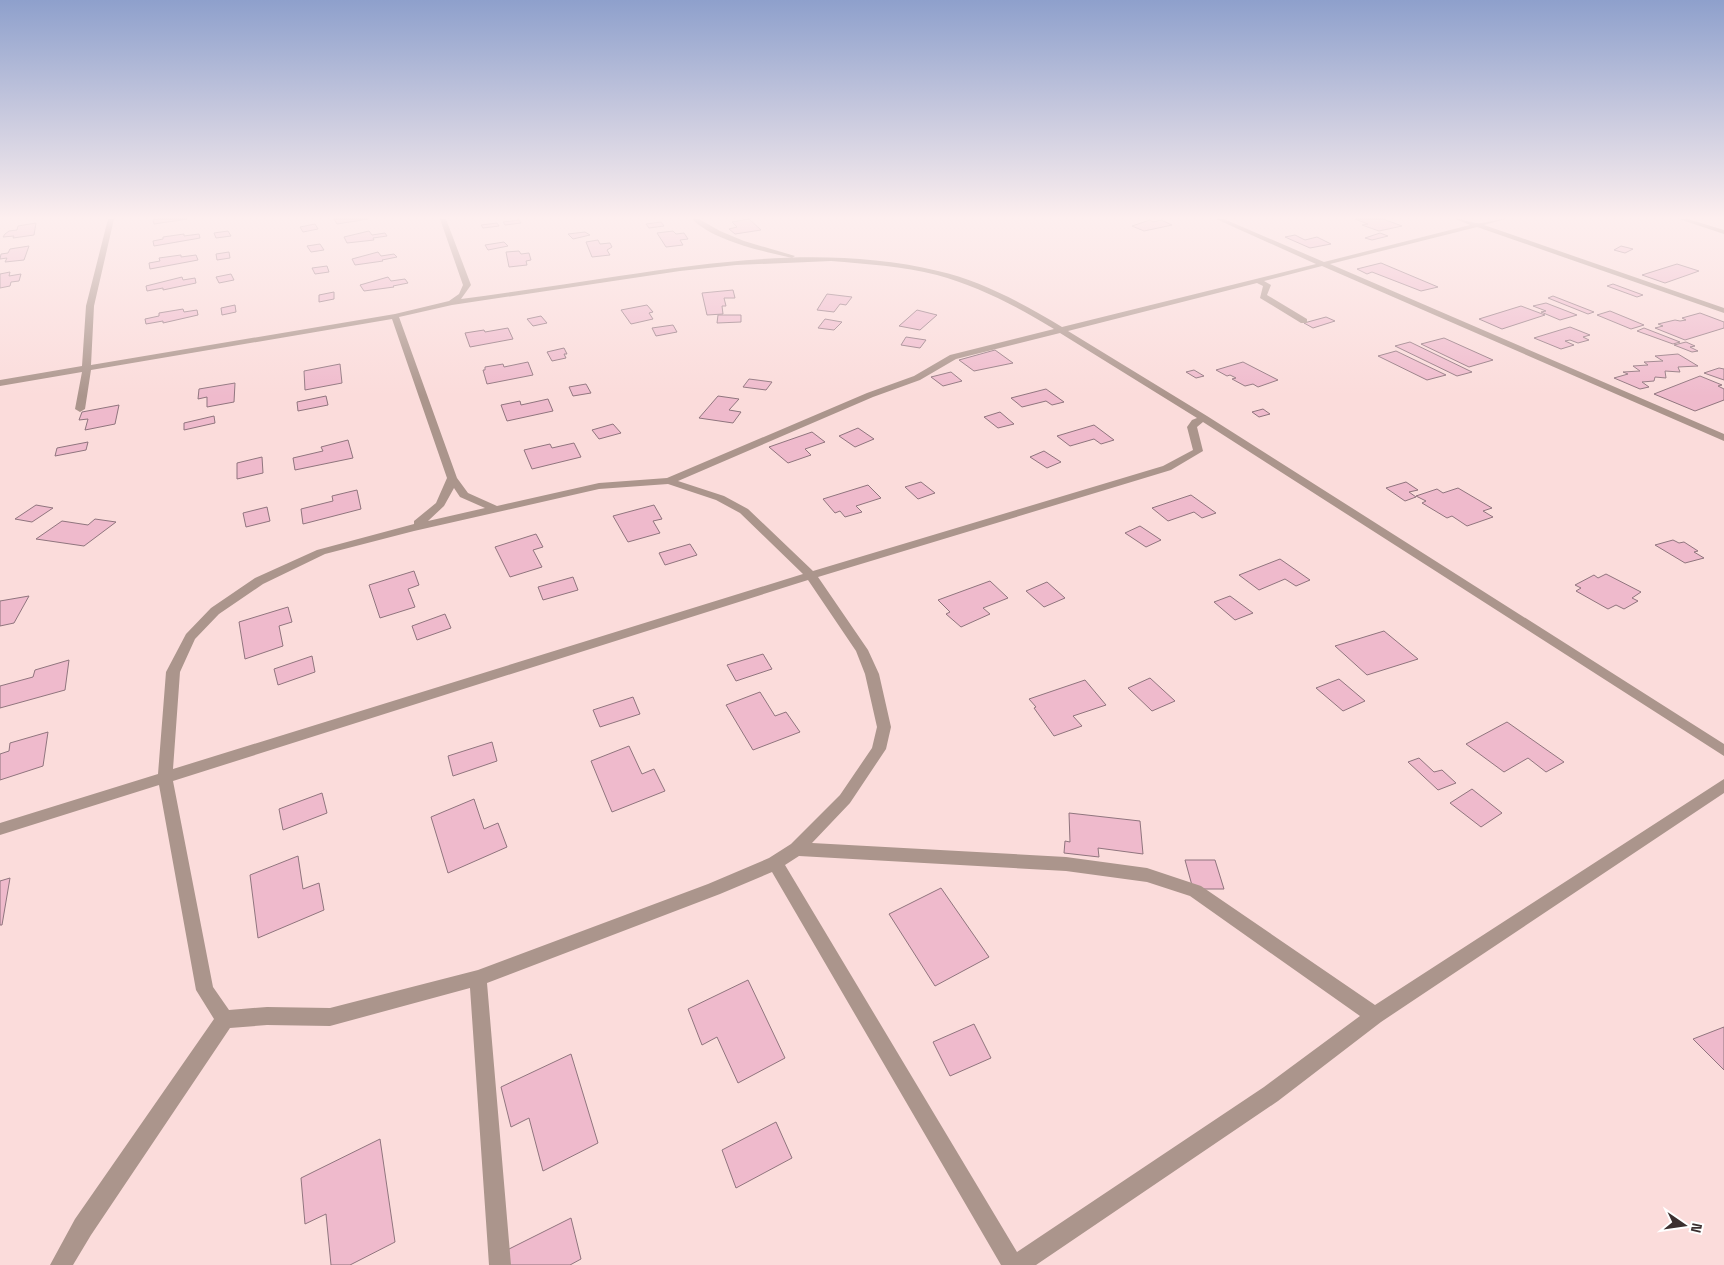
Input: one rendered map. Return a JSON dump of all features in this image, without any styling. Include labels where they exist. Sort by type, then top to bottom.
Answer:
[{"type":"street","points":[[80,410],[86,368],[90,306],[97,278]]},
{"type":"street","points":[[452,302],[462,295],[467,286],[464,278]]},
{"type":"street","points":[[0,383],[395,316],[452,302],[618,278]]},
{"type":"street","points":[[952,278],[975,286],[1030,311],[1062,330],[1204,418],[1724,751]]},
{"type":"street","points":[[669,481],[870,395],[917,378],[952,357],[1265,278]]},
{"type":"street","points":[[1356,278],[1724,438]]},
{"type":"street","points":[[1629,278],[1724,311]]},
{"type":"street","points":[[1257,280],[1267,285],[1263,296],[1304,320]]},
{"type":"street","points":[[395,316],[452,478],[464,495],[493,508]]},
{"type":"street","points":[[0,829],[811,575],[1168,468],[1198,451],[1192,428],[1195,422],[1204,418]]},
{"type":"street","points":[[412,528],[436,510],[445,500],[452,478]]},
{"type":"street","points":[[669,481],[720,498],[744,511],[811,575],[862,650],[872,674],[884,727],[879,749],[866,771],[845,799],[797,849],[775,863],[714,889],[478,978],[330,1017],[267,1016],[225,1019],[205,990],[164,778],[174,672],[190,637],[215,611],[259,581],[321,552],[493,508],[599,486],[669,481]]},
{"type":"street","points":[[1017,1265],[1271,1094],[1375,1016],[1724,785]]},
{"type":"street","points":[[797,849],[1066,864],[1146,875],[1195,891],[1375,1016]]},
{"type":"street","points":[[775,863],[1012,1265]]},
{"type":"street","points":[[478,978],[500,1265]]},
{"type":"street","points":[[61,1265],[83,1227],[225,1019]]},
{"type":"building","points":[[0,278],[20,278],[19,281],[11,282],[10,286],[0,288]]},
{"type":"building","points":[[178,278],[182,278],[183,280],[195,278],[196,283],[163,290],[163,288],[147,291],[146,286]]},
{"type":"building","points":[[217,278],[233,278],[234,280],[219,283]]},
{"type":"building","points":[[384,278],[389,278],[391,281],[405,279],[408,283],[364,291],[360,285]]},
{"type":"building","points":[[1388,278],[1417,278],[1438,287],[1421,291]]},
{"type":"building","points":[[1651,278],[1679,278],[1665,283]]},
{"type":"building","points":[[1613,284],[1643,295],[1637,297],[1607,286]]},
{"type":"building","points":[[733,290],[735,298],[724,298],[726,306],[722,306],[723,314],[707,315],[702,293]]},
{"type":"building","points":[[334,292],[334,299],[319,302],[319,295]]},
{"type":"building","points":[[827,294],[852,297],[846,305],[840,304],[834,312],[817,310]]},
{"type":"building","points":[[1553,296],[1594,312],[1588,314],[1548,298]]},
{"type":"building","points":[[1546,303],[1577,315],[1560,320],[1541,312],[1546,311],[1533,306]]},
{"type":"building","points":[[235,305],[236,312],[222,315],[221,308]]},
{"type":"building","points":[[647,305],[653,312],[649,313],[653,319],[631,324],[621,310]]},
{"type":"building","points":[[1521,306],[1545,315],[1502,329],[1479,319]]},
{"type":"building","points":[[183,309],[184,312],[197,310],[198,315],[163,323],[163,321],[146,324],[145,319],[159,316],[159,313]]},
{"type":"building","points":[[917,310],[937,315],[920,330],[899,326]]},
{"type":"building","points":[[1610,311],[1644,325],[1631,329],[1597,315]]},
{"type":"building","points":[[1700,313],[1724,322],[1724,328],[1685,340],[1655,328],[1663,326],[1658,324],[1675,320],[1686,320],[1682,318]]},
{"type":"building","points":[[718,315],[741,315],[741,322],[717,323]]},
{"type":"building","points":[[541,316],[547,323],[533,326],[527,319]]},
{"type":"building","points":[[1326,317],[1335,321],[1313,328],[1304,323]]},
{"type":"building","points":[[825,319],[842,322],[834,330],[818,328]]},
{"type":"building","points":[[673,325],[677,332],[656,336],[652,328]]},
{"type":"building","points":[[1570,327],[1590,335],[1583,337],[1589,340],[1578,343],[1570,340],[1565,341],[1574,345],[1561,349],[1534,338]]},
{"type":"building","points":[[508,328],[513,339],[470,347],[465,333],[484,330],[485,332]]},
{"type":"building","points":[[1644,328],[1680,342],[1673,344],[1637,331]]},
{"type":"building","points":[[906,337],[926,340],[920,348],[901,345]]},
{"type":"building","points":[[1444,338],[1493,360],[1469,367],[1421,344]]},
{"type":"building","points":[[1410,342],[1472,372],[1457,376],[1395,346]]},
{"type":"building","points":[[1686,342],[1695,346],[1690,347],[1698,351],[1692,352],[1674,345]]},
{"type":"building","points":[[564,348],[567,354],[564,354],[566,358],[552,361],[547,352]]},
{"type":"building","points":[[995,350],[1013,363],[974,371],[959,360]]},
{"type":"building","points":[[1396,351],[1446,375],[1427,380],[1378,356]]},
{"type":"building","points":[[1678,354],[1698,366],[1678,367],[1680,372],[1665,371],[1666,378],[1655,377],[1654,381],[1642,382],[1649,387],[1640,389],[1614,378],[1628,374],[1623,372],[1640,371],[1633,366],[1648,365],[1644,362],[1663,361],[1655,356]]},
{"type":"building","points":[[528,362],[533,375],[487,384],[483,370],[485,370],[485,367],[503,364],[504,367]]},
{"type":"building","points":[[1243,362],[1278,380],[1258,387],[1253,384],[1245,386],[1232,379],[1236,378],[1216,370]]},
{"type":"building","points":[[340,364],[342,383],[305,390],[304,371]]},
{"type":"building","points":[[1719,368],[1724,369],[1724,380],[1704,373]]},
{"type":"building","points":[[1194,370],[1204,376],[1196,378],[1186,372]]},
{"type":"building","points":[[951,372],[962,381],[943,386],[931,377]]},
{"type":"building","points":[[1700,376],[1722,385],[1718,386],[1724,389],[1724,400],[1695,411],[1654,394]]},
{"type":"building","points":[[749,379],[772,382],[766,390],[743,387]]},
{"type":"building","points":[[235,383],[234,402],[207,407],[207,397],[198,399],[199,389]]},
{"type":"building","points":[[586,384],[591,393],[573,396],[569,387]]},
{"type":"building","points":[[1046,389],[1064,402],[1052,405],[1046,401],[1022,407],[1011,398]]},
{"type":"building","points":[[326,396],[328,405],[298,411],[297,402]]},
{"type":"building","points":[[718,396],[739,399],[729,410],[741,412],[733,423],[699,418]]},
{"type":"building","points":[[548,399],[553,411],[507,421],[501,405],[520,401],[521,405]]},
{"type":"building","points":[[119,405],[115,424],[85,430],[88,419],[79,420],[82,412]]},
{"type":"building","points":[[1263,409],[1270,414],[1259,417],[1252,412]]},
{"type":"building","points":[[1000,412],[1014,424],[998,428],[984,417]]},
{"type":"building","points":[[214,416],[215,423],[184,430],[184,423]]},
{"type":"building","points":[[613,424],[621,433],[599,439],[592,430]]},
{"type":"building","points":[[1094,425],[1114,440],[1101,444],[1094,439],[1070,446],[1057,436]]},
{"type":"building","points":[[858,428],[874,439],[855,447],[839,436]]},
{"type":"building","points":[[812,432],[825,442],[805,449],[811,455],[788,463],[769,447]]},
{"type":"building","points":[[348,440],[353,458],[295,470],[293,458],[323,451],[321,447]]},
{"type":"building","points":[[88,442],[86,450],[55,456],[57,448]]},
{"type":"building","points":[[574,443],[581,457],[532,469],[524,450],[550,444],[552,448]]},
{"type":"building","points":[[1044,451],[1061,462],[1047,468],[1030,457]]},
{"type":"building","points":[[262,457],[263,473],[237,479],[237,463]]},
{"type":"building","points":[[921,482],[935,493],[918,499],[905,487]]},
{"type":"building","points":[[1406,482],[1418,490],[1409,492],[1416,497],[1405,501],[1386,488]]},
{"type":"building","points":[[868,485],[881,498],[856,506],[862,512],[845,517],[840,511],[835,513],[823,499]]},
{"type":"building","points":[[1458,488],[1492,508],[1483,511],[1493,517],[1467,526],[1452,516],[1447,518],[1422,503],[1426,501],[1416,496],[1437,489],[1443,493]]},
{"type":"building","points":[[357,490],[361,509],[303,524],[301,509],[333,501],[332,496]]},
{"type":"building","points":[[1191,495],[1216,513],[1202,518],[1194,512],[1168,521],[1152,508]]},
{"type":"building","points":[[36,505],[53,508],[32,522],[15,519]]},
{"type":"building","points":[[654,505],[662,519],[653,521],[660,533],[628,542],[613,516]]},
{"type":"building","points":[[267,507],[270,521],[246,527],[243,513]]},
{"type":"building","points":[[95,519],[116,522],[84,546],[36,539],[62,521],[88,525]]},
{"type":"building","points":[[1140,526],[1161,540],[1146,547],[1125,533]]},
{"type":"building","points":[[536,534],[543,547],[533,550],[542,567],[510,577],[495,547]]},
{"type":"building","points":[[1673,540],[1679,543],[1684,542],[1698,551],[1694,552],[1704,558],[1685,563],[1655,545]]},
{"type":"building","points":[[690,544],[697,555],[665,565],[659,553]]},
{"type":"building","points":[[1280,559],[1310,580],[1296,586],[1285,579],[1259,590],[1239,575]]},
{"type":"building","points":[[414,571],[419,585],[408,589],[415,607],[380,618],[369,585]]},
{"type":"building","points":[[1606,574],[1641,592],[1632,598],[1638,601],[1624,609],[1616,605],[1608,609],[1576,591],[1581,588],[1575,585],[1594,575],[1598,578]]},
{"type":"building","points":[[573,577],[578,590],[543,600],[538,587]]},
{"type":"building","points":[[990,581],[1008,598],[983,608],[990,614],[961,627],[946,614],[950,612],[938,600]]},
{"type":"building","points":[[1047,582],[1065,598],[1044,607],[1026,591]]},
{"type":"building","points":[[29,596],[14,623],[0,626],[0,601]]},
{"type":"building","points":[[1230,596],[1253,613],[1235,620],[1214,602]]},
{"type":"building","points":[[288,607],[292,622],[279,626],[283,646],[245,659],[239,622]]},
{"type":"building","points":[[445,614],[451,628],[417,640],[412,626]]},
{"type":"building","points":[[1384,631],[1418,659],[1367,675],[1335,646]]},
{"type":"building","points":[[763,654],[772,669],[736,681],[727,665]]},
{"type":"building","points":[[312,656],[315,672],[278,685],[274,669]]},
{"type":"building","points":[[69,660],[65,690],[0,708],[0,686],[33,677],[35,670]]},
{"type":"building","points":[[1150,678],[1175,701],[1152,711],[1128,688]]},
{"type":"building","points":[[1339,679],[1365,701],[1343,711],[1316,688]]},
{"type":"building","points":[[1085,680],[1106,705],[1073,716],[1082,726],[1054,736],[1029,699]]},
{"type":"building","points":[[760,692],[775,716],[786,712],[800,732],[753,750],[726,705]]},
{"type":"building","points":[[633,697],[640,714],[600,727],[593,710]]},
{"type":"building","points":[[1507,722],[1564,762],[1546,772],[1528,758],[1504,772],[1466,744]]},
{"type":"building","points":[[48,732],[43,766],[0,780],[0,754],[9,751],[10,743]]},
{"type":"building","points":[[492,742],[497,761],[453,776],[448,756]]},
{"type":"building","points":[[629,746],[642,774],[654,769],[665,791],[612,812],[591,761]]},
{"type":"building","points":[[1419,758],[1434,772],[1442,770],[1456,783],[1438,790],[1408,762]]},
{"type":"building","points":[[1472,789],[1502,813],[1481,827],[1450,803]]},
{"type":"building","points":[[322,793],[327,813],[283,830],[279,809]]},
{"type":"building","points":[[474,799],[484,829],[498,823],[507,847],[448,873],[431,817]]},
{"type":"building","points":[[1069,813],[1140,821],[1143,854],[1098,848],[1099,857],[1064,853],[1065,841],[1070,842]]},
{"type":"building","points":[[298,856],[303,889],[319,883],[324,910],[258,938],[250,875]]},
{"type":"building","points":[[1185,860],[1215,860],[1224,889],[1193,889]]},
{"type":"building","points":[[10,878],[2,925],[0,925],[0,881]]},
{"type":"building","points":[[941,888],[989,957],[935,986],[889,914]]},
{"type":"building","points":[[748,980],[785,1058],[738,1083],[717,1037],[702,1045],[688,1009]]},
{"type":"building","points":[[974,1024],[991,1058],[950,1076],[933,1042]]},
{"type":"building","points":[[1724,1027],[1724,1070],[1693,1039]]},
{"type":"building","points":[[571,1054],[598,1143],[543,1171],[529,1118],[511,1127],[501,1087]]},
{"type":"building","points":[[776,1122],[792,1158],[736,1188],[722,1150]]},
{"type":"building","points":[[380,1139],[395,1242],[350,1265],[331,1265],[326,1214],[305,1224],[301,1178]]},
{"type":"building","points":[[571,1218],[581,1259],[570,1265],[510,1265],[507,1250]]}]
